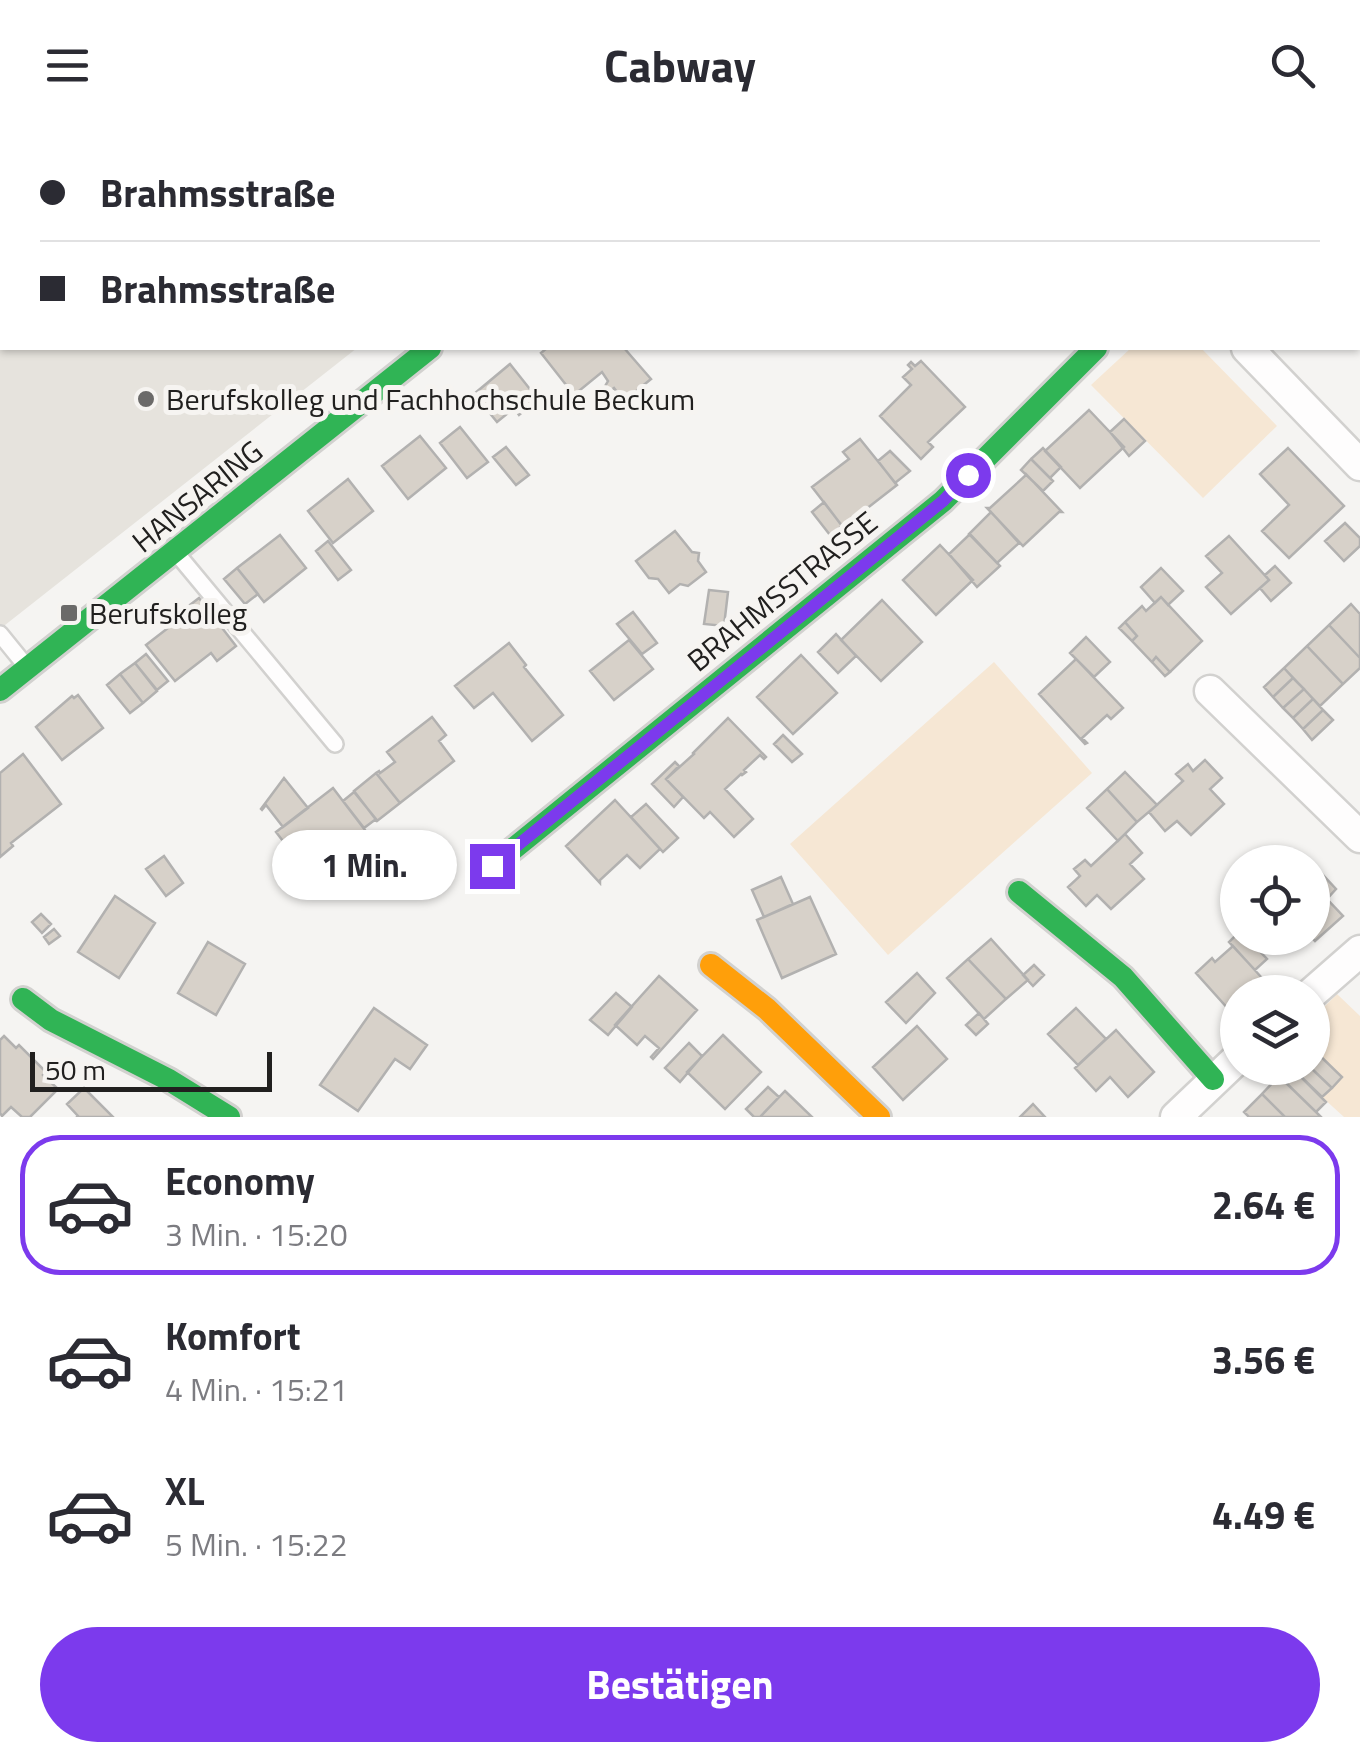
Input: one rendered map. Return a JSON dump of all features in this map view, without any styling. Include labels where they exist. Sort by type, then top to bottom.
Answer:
[{"type":"street","name":"HANSARING","points":[[0,690],[428,350]]},
{"type":"street","name":"BRAHMSSTRASSE","points":[[492,866],[943,501],[1094,350]]},
{"type":"street","points":[[1249,350],[1360,465]]},
{"type":"street","points":[[1210,691],[1360,837]]},
{"type":"street","points":[[1019,892],[1123,977],[1213,1079]]},
{"type":"street","points":[[1330,977],[1360,951]]},
{"type":"street","points":[[710,965],[767,1008],[879,1117]]},
{"type":"street","points":[[23,999],[51,1020],[169,1080],[229,1117]]},
{"type":"street","points":[[1176,1117],[1220,1073]]},
{"type":"lane","points":[[175,552],[335,744]]},
{"type":"lane","points":[[0,634],[28,669]]},
{"type":"shaded area","name":"Berufskolleg und Fachhochschule Beckum","points":[[0,350],[354,350],[0,629]]},
{"type":"shaded area","points":[[1129,350],[1203,350],[1277,426],[1203,498],[1091,385]]},
{"type":"shaded area","points":[[994,662],[1092,773],[888,955],[790,844]]},
{"type":"shaded area","points":[[1337,994],[1360,1016],[1360,1117],[1344,1117],[1322,1097],[1342,1077],[1330,1065],[1330,1001]]},
{"type":"building","points":[[626,350],[651,379],[624,401],[614,388],[607,393],[604,388],[608,381],[602,372],[574,395],[541,353]]},
{"type":"building","points":[[921,361],[965,407],[928,442],[933,447],[921,459],[880,416],[911,385],[903,377],[912,369],[908,365],[911,362],[915,366]]},
{"type":"building","points":[[510,364],[536,401],[519,415],[514,408],[497,422],[474,394]]},
{"type":"building","points":[[1089,410],[1124,447],[1080,488],[1045,451]]},
{"type":"building","points":[[1124,419],[1145,441],[1129,456],[1110,432]]},
{"type":"building","points":[[460,427],[488,462],[467,478],[440,443]]},
{"type":"building","points":[[420,436],[446,468],[408,499],[382,466]]},
{"type":"building","points":[[860,439],[897,485],[843,527],[812,487],[849,459],[843,452]]},
{"type":"building","points":[[506,447],[529,475],[516,485],[493,457]]},
{"type":"building","points":[[1043,448],[1061,467],[1050,478],[1031,459]]},
{"type":"building","points":[[1288,448],[1344,506],[1289,558],[1262,531],[1289,505],[1260,474]]},
{"type":"building","points":[[890,451],[910,471],[895,483],[878,461]]},
{"type":"building","points":[[1031,459],[1053,481],[1043,491],[1021,470]]},
{"type":"building","points":[[1025,473],[1062,512],[1023,546],[987,508]]},
{"type":"building","points":[[348,479],[373,511],[333,543],[308,511]]},
{"type":"building","points":[[824,502],[842,526],[830,535],[812,512]]},
{"type":"building","points":[[991,512],[1019,543],[997,563],[969,534]]},
{"type":"building","points":[[1345,523],[1360,538],[1360,546],[1344,561],[1325,541]]},
{"type":"building","points":[[675,531],[692,552],[699,553],[698,561],[706,572],[688,586],[680,584],[669,593],[658,579],[649,578],[636,561]]},
{"type":"building","points":[[970,534],[1000,566],[977,587],[949,554]]},
{"type":"building","points":[[280,535],[306,568],[264,602],[237,568]]},
{"type":"building","points":[[1229,536],[1269,580],[1231,614],[1206,587],[1222,573],[1206,556]]},
{"type":"building","points":[[328,541],[351,570],[338,580],[316,551]]},
{"type":"building","points":[[940,545],[973,580],[936,615],[903,580]]},
{"type":"building","points":[[1275,566],[1291,583],[1271,601],[1260,588],[1269,580],[1265,575]]},
{"type":"building","points":[[237,568],[258,594],[245,604],[224,579]]},
{"type":"building","points":[[1161,568],[1183,591],[1168,605],[1161,597],[1155,603],[1141,587]]},
{"type":"building","points":[[709,590],[728,592],[724,626],[704,624]]},
{"type":"building","points":[[1161,597],[1202,641],[1170,672],[1156,657],[1152,662],[1132,641],[1137,636],[1125,622],[1142,606],[1146,611]]},
{"type":"building","points":[[199,598],[236,646],[217,661],[211,653],[175,681],[146,645],[168,628],[165,624]]},
{"type":"building","points":[[882,600],[922,642],[881,681],[841,640]]},
{"type":"building","points":[[1351,604],[1360,614],[1360,658],[1329,625]]},
{"type":"building","points":[[633,612],[657,643],[642,654],[617,624]]},
{"type":"building","points":[[1125,622],[1137,636],[1132,641],[1119,628]]},
{"type":"building","points":[[1329,625],[1360,658],[1360,668],[1343,684],[1307,646]]},
{"type":"building","points":[[836,634],[856,656],[838,673],[818,652]]},
{"type":"building","points":[[1086,637],[1110,662],[1094,677],[1070,653]]},
{"type":"building","points":[[629,640],[653,669],[614,700],[590,671]]},
{"type":"building","points":[[509,643],[563,715],[532,741],[493,693],[474,708],[455,686]]},
{"type":"building","points":[[1307,646],[1343,684],[1320,706],[1284,668]]},
{"type":"building","points":[[146,654],[168,681],[157,690],[135,663]]},
{"type":"building","points":[[801,655],[837,693],[793,734],[757,697]]},
{"type":"building","points":[[1156,657],[1170,672],[1165,676],[1152,662]]},
{"type":"building","points":[[1076,659],[1123,708],[1111,719],[1107,715],[1082,738],[1085,744],[1039,694]]},
{"type":"building","points":[[135,663],[157,691],[143,703],[120,674]]},
{"type":"building","points":[[1284,668],[1293,678],[1273,697],[1264,687]]},
{"type":"building","points":[[120,674],[143,703],[130,713],[107,685]]},
{"type":"building","points":[[1293,678],[1304,689],[1283,708],[1273,697]]},
{"type":"building","points":[[1304,689],[1313,699],[1293,718],[1283,708]]},
{"type":"building","points":[[78,695],[103,728],[62,760],[36,727]]},
{"type":"building","points":[[1313,699],[1323,710],[1303,729],[1293,718]]},
{"type":"building","points":[[1323,710],[1333,720],[1312,740],[1303,729]]},
{"type":"building","points":[[432,717],[446,735],[439,741],[454,761],[400,803],[376,773],[395,762],[387,752]]},
{"type":"building","points":[[728,718],[766,757],[760,755],[725,789],[753,819],[734,837],[710,812],[704,818],[666,779]]},
{"type":"building","points":[[783,735],[802,754],[792,762],[774,744]]},
{"type":"building","points":[[23,754],[61,804],[11,843],[13,846],[0,857],[0,773]]},
{"type":"building","points":[[1205,760],[1222,778],[1210,789],[1224,804],[1191,835],[1177,821],[1165,831],[1149,812],[1183,781],[1176,774],[1188,764],[1193,771]]},
{"type":"building","points":[[675,762],[679,766],[666,779],[683,797],[674,807],[652,784]]},
{"type":"building","points":[[1125,772],[1157,805],[1137,822],[1107,789]]},
{"type":"building","points":[[376,773],[400,803],[377,821],[354,791]]},
{"type":"building","points":[[284,778],[308,808],[283,827],[266,805],[261,809]]},
{"type":"building","points":[[333,788],[368,834],[349,849],[340,839],[321,854],[318,851],[302,863],[309,875],[276,832]]},
{"type":"building","points":[[1107,789],[1137,822],[1118,841],[1087,808]]},
{"type":"building","points":[[354,792],[376,819],[364,828],[343,801]]},
{"type":"building","points":[[615,800],[660,849],[640,868],[627,855],[600,883],[566,846]]},
{"type":"building","points":[[646,804],[678,838],[663,852],[631,817]]},
{"type":"building","points":[[1125,834],[1142,853],[1130,864],[1144,879],[1111,909],[1097,895],[1086,906],[1068,887],[1080,876],[1074,869],[1085,860],[1091,866]]},
{"type":"building","points":[[164,856],[183,883],[166,896],[146,869]]},
{"type":"building","points":[[781,877],[793,904],[764,917],[752,890]]},
{"type":"building","points":[[115,896],[155,923],[119,978],[78,952]]},
{"type":"building","points":[[810,897],[836,954],[782,978],[757,920]]},
{"type":"building","points":[[1330,902],[1343,916],[1330,928]]},
{"type":"building","points":[[41,914],[51,924],[42,933],[32,922]]},
{"type":"building","points":[[54,929],[60,936],[49,944],[44,937]]},
{"type":"building","points":[[991,939],[1028,980],[1006,999],[968,959]]},
{"type":"building","points":[[208,942],[245,964],[216,1015],[178,993]]},
{"type":"building","points":[[1223,955],[1241,955],[1259,975],[1220,975],[1220,1000],[1196,973],[1212,958],[1215,962]]},
{"type":"building","points":[[1241,955],[1263,955],[1267,959],[1255,970]]},
{"type":"building","points":[[968,959],[1006,999],[984,1019],[947,978]]},
{"type":"building","points":[[1034,965],[1044,975],[1033,986],[1023,975]]},
{"type":"building","points":[[917,973],[935,993],[906,1023],[886,1002]]},
{"type":"building","points":[[659,976],[697,1010],[653,1059],[659,1048],[645,1036],[637,1045],[615,1025]]},
{"type":"building","points":[[616,993],[632,1007],[608,1035],[590,1020]]},
{"type":"building","points":[[374,1008],[427,1045],[410,1069],[395,1059],[358,1111],[320,1085]]},
{"type":"building","points":[[1076,1008],[1106,1039],[1078,1065],[1048,1034]]},
{"type":"building","points":[[979,1013],[988,1024],[976,1035],[966,1025]]},
{"type":"building","points":[[917,1026],[947,1059],[903,1100],[873,1067]]},
{"type":"building","points":[[1116,1030],[1154,1072],[1128,1097],[1110,1077],[1096,1091],[1075,1068]]},
{"type":"building","points":[[723,1035],[761,1072],[725,1109],[687,1072]]},
{"type":"building","points":[[4,1036],[16,1048],[19,1045],[58,1089],[30,1117],[22,1117],[11,1107],[2,1116],[0,1113],[0,1040]]},
{"type":"building","points":[[689,1043],[702,1056],[680,1082],[665,1068]]},
{"type":"building","points":[[1330,1065],[1342,1077],[1332,1088],[1329,1085]]},
{"type":"building","points":[[1270,1085],[1288,1085],[1321,1117],[1285,1117],[1262,1094]]},
{"type":"building","points":[[1288,1085],[1309,1085],[1326,1102],[1316,1112]]},
{"type":"building","points":[[1310,1085],[1332,1088],[1322,1097]]},
{"type":"building","points":[[768,1087],[779,1097],[760,1117],[754,1117],[746,1109]]},
{"type":"building","points":[[84,1088],[113,1117],[77,1117],[67,1104]]},
{"type":"building","points":[[785,1091],[812,1117],[760,1117]]},
{"type":"building","points":[[1262,1094],[1285,1117],[1249,1117],[1244,1112]]},
{"type":"building","points":[[1033,1104],[1045,1117],[1020,1117]]},
{"type":"traffic: fast","points":[[0,690],[427,350]]},
{"type":"traffic: fast","points":[[492,866],[943,501],[1094,350]]},
{"type":"traffic: fast","points":[[1019,892],[1123,977],[1213,1079]]},
{"type":"traffic: fast","points":[[23,999],[51,1020],[169,1080],[229,1117]]},
{"type":"traffic: slow","points":[[711,965],[767,1009],[879,1117]]},
{"type":"place","name":"Berufskolleg und Fachhochschule Beckum","points":[[146,399]]},
{"type":"place","name":"Berufskolleg","points":[[69,613]]},
{"type":"route","points":[[492,866],[943,501],[968,475]]}]
